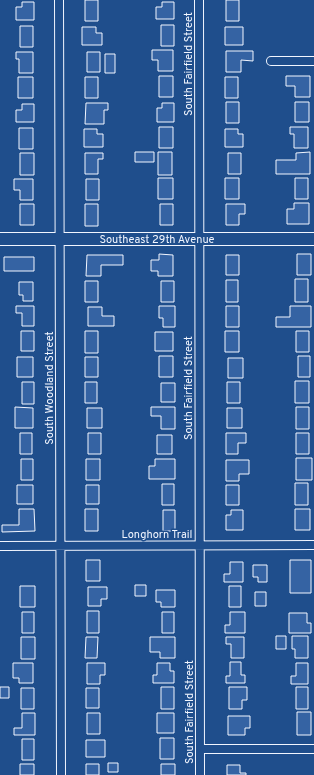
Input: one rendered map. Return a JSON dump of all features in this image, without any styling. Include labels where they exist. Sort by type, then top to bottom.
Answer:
[{"type":"street","name":"South Woodland Street","points":[[59,0],[61,775]]},
{"type":"street","name":"South Fairfield Street","points":[[199,0],[200,775]]},
{"type":"street","points":[[271,61],[314,61]]},
{"type":"street","name":"Southeast 29th Avenue","points":[[0,239],[314,239]]},
{"type":"street","name":"Longhorn Trail","points":[[0,546],[314,545]]},
{"type":"street","points":[[200,749],[314,749]]},
{"type":"building","points":[[85,0],[98,0],[98,21],[85,21]]},
{"type":"building","points":[[226,0],[239,0],[239,21],[226,21]]},
{"type":"building","points":[[22,2],[34,2],[34,20],[16,20],[16,7],[22,7]]},
{"type":"building","points":[[162,2],[174,2],[174,19],[156,19],[156,7],[162,7]]},
{"type":"building","points":[[161,25],[174,25],[174,46],[161,46]]},
{"type":"building","points":[[20,26],[33,26],[33,47],[20,47]]},
{"type":"building","points":[[82,27],[96,27],[96,33],[102,33],[102,45],[82,45]]},
{"type":"building","points":[[225,27],[243,27],[243,45],[225,45]]},
{"type":"building","points":[[152,50],[173,50],[173,71],[158,71],[158,60],[152,60]]},
{"type":"building","points":[[226,51],[253,51],[253,61],[241,60],[241,72],[226,72]]},
{"type":"building","points":[[16,52],[33,52],[33,73],[19,73],[19,59],[16,59]]},
{"type":"building","points":[[87,52],[100,52],[100,72],[87,72]]},
{"type":"building","points":[[105,54],[115,54],[115,73],[105,73]]},
{"type":"building","points":[[159,76],[173,76],[173,97],[159,97]]},
{"type":"building","points":[[286,76],[310,76],[310,97],[295,97],[295,86],[286,86]]},
{"type":"building","points":[[18,77],[33,77],[33,98],[18,98]]},
{"type":"building","points":[[85,77],[98,77],[98,98],[85,98]]},
{"type":"building","points":[[225,77],[238,77],[238,98],[225,98]]},
{"type":"building","points":[[226,102],[239,102],[239,123],[226,123]]},
{"type":"building","points":[[295,102],[309,102],[309,122],[295,122]]},
{"type":"building","points":[[86,103],[108,103],[108,110],[104,110],[104,124],[85,124]]},
{"type":"building","points":[[162,103],[174,103],[174,122],[157,122],[157,108],[162,108]]},
{"type":"building","points":[[22,104],[34,104],[34,122],[16,122],[16,110],[22,110]]},
{"type":"building","points":[[159,127],[173,127],[173,148],[159,148]]},
{"type":"building","points":[[290,127],[308,127],[308,148],[294,148],[294,134],[290,134]]},
{"type":"building","points":[[19,128],[33,128],[33,149],[19,149]]},
{"type":"building","points":[[84,129],[97,129],[97,134],[103,134],[103,147],[84,147]]},
{"type":"building","points":[[225,129],[238,129],[238,134],[243,134],[243,147],[225,147]]},
{"type":"building","points":[[135,152],[154,152],[154,162],[135,162]]},
{"type":"building","points":[[158,152],[172,152],[172,175],[158,175]]},
{"type":"building","points":[[310,152],[310,174],[276,174],[276,160],[296,160],[296,153]]},
{"type":"building","points":[[20,153],[34,153],[34,175],[20,175]]},
{"type":"building","points":[[85,153],[103,153],[103,159],[98,159],[98,174],[85,174]]},
{"type":"building","points":[[228,153],[241,153],[241,174],[228,174]]},
{"type":"building","points":[[158,178],[173,178],[173,199],[158,199]]},
{"type":"building","points":[[225,178],[239,178],[239,199],[225,199]]},
{"type":"building","points":[[295,178],[308,178],[308,199],[295,199]]},
{"type":"building","points":[[14,179],[33,179],[33,200],[20,200],[20,190],[14,190]]},
{"type":"building","points":[[86,179],[99,179],[99,200],[86,200]]},
{"type":"building","points":[[294,203],[309,203],[309,224],[287,224],[287,209],[294,209]]},
{"type":"building","points":[[20,204],[34,204],[34,225],[20,225]]},
{"type":"building","points":[[85,204],[98,204],[98,226],[85,226]]},
{"type":"building","points":[[160,204],[173,204],[173,225],[160,225]]},
{"type":"building","points":[[226,204],[245,204],[245,214],[239,214],[239,225],[226,225]]},
{"type":"building","points":[[159,254],[173,255],[173,276],[158,276],[158,271],[151,271],[151,260],[159,260]]},
{"type":"building","points":[[297,254],[311,254],[311,275],[297,275]]},
{"type":"building","points":[[87,255],[123,255],[123,265],[101,265],[101,276],[86,276]]},
{"type":"building","points":[[226,255],[239,255],[239,275],[226,275]]},
{"type":"building","points":[[4,257],[34,257],[34,271],[4,271]]},
{"type":"building","points":[[295,279],[308,279],[308,302],[295,302]]},
{"type":"building","points":[[226,280],[238,280],[238,302],[226,302]]},
{"type":"building","points":[[85,281],[98,281],[98,302],[85,302]]},
{"type":"building","points":[[161,281],[174,281],[174,302],[161,302]]},
{"type":"building","points":[[19,282],[33,282],[33,301],[23,301],[23,295],[19,295]]},
{"type":"building","points":[[16,306],[34,306],[34,326],[22,326],[22,313],[16,313]]},
{"type":"building","points":[[159,306],[175,306],[175,327],[163,327],[163,318],[159,318]]},
{"type":"building","points":[[226,306],[239,306],[239,327],[226,327]]},
{"type":"building","points":[[290,306],[311,306],[311,327],[276,327],[276,317],[290,317]]},
{"type":"building","points":[[88,307],[102,307],[102,316],[114,316],[114,326],[88,326]]},
{"type":"building","points":[[21,331],[34,331],[34,351],[21,351]]},
{"type":"building","points":[[85,331],[98,331],[98,353],[85,353]]},
{"type":"building","points":[[225,331],[239,331],[239,352],[225,352]]},
{"type":"building","points":[[296,331],[309,331],[309,352],[296,352]]},
{"type":"building","points":[[155,332],[173,332],[173,351],[155,351]]},
{"type":"building","points":[[159,356],[173,356],[173,377],[159,377]]},
{"type":"building","points":[[298,356],[310,356],[310,377],[298,377]]},
{"type":"building","points":[[17,357],[33,357],[33,377],[17,377]]},
{"type":"building","points":[[85,357],[98,357],[98,377],[85,377]]},
{"type":"building","points":[[228,358],[243,358],[243,378],[228,378]]},
{"type":"building","points":[[295,381],[309,381],[309,403],[295,403]]},
{"type":"building","points":[[22,382],[34,382],[34,404],[22,404]]},
{"type":"building","points":[[85,382],[97,382],[97,403],[85,403]]},
{"type":"building","points":[[227,382],[240,382],[240,403],[227,403]]},
{"type":"building","points":[[161,383],[175,383],[175,402],[161,402]]},
{"type":"building","points":[[15,407],[33,408],[33,428],[15,428]]},
{"type":"building","points":[[151,407],[175,407],[175,429],[161,429],[161,416],[151,416]]},
{"type":"building","points":[[296,407],[309,407],[309,429],[296,429]]},
{"type":"building","points":[[87,408],[102,408],[102,428],[87,428]]},
{"type":"building","points":[[227,408],[242,408],[242,428],[227,428]]},
{"type":"building","points":[[20,433],[32,433],[32,454],[20,454]]},
{"type":"building","points":[[88,433],[101,433],[101,454],[88,454]]},
{"type":"building","points":[[226,433],[246,433],[246,443],[238,443],[238,454],[226,454]]},
{"type":"building","points":[[296,433],[309,433],[309,454],[296,454]]},
{"type":"building","points":[[157,435],[172,435],[172,454],[157,454]]},
{"type":"building","points":[[296,458],[312,458],[312,480],[296,480]]},
{"type":"building","points":[[21,459],[33,459],[33,480],[21,480]]},
{"type":"building","points":[[86,459],[100,459],[100,480],[86,480]]},
{"type":"building","points":[[155,459],[175,459],[175,479],[149,479],[149,466],[155,466]]},
{"type":"building","points":[[226,460],[249,460],[249,474],[239,474],[239,481],[226,481]]},
{"type":"building","points":[[295,483],[308,483],[308,505],[295,505]]},
{"type":"building","points":[[162,484],[174,484],[174,505],[162,505]]},
{"type":"building","points":[[17,485],[33,485],[33,504],[17,504]]},
{"type":"building","points":[[86,485],[99,485],[99,504],[86,504]]},
{"type":"building","points":[[226,485],[239,485],[239,505],[226,505]]},
{"type":"building","points":[[19,509],[34,509],[35,531],[2,532],[2,525],[19,525]]},
{"type":"building","points":[[85,509],[98,509],[98,531],[85,531]]},
{"type":"building","points":[[295,509],[310,509],[310,530],[295,530]]},
{"type":"building","points":[[163,510],[175,510],[175,531],[163,531]]},
{"type":"building","points":[[231,510],[243,510],[243,530],[226,530],[226,515],[231,515]]},
{"type":"building","points":[[86,560],[100,560],[100,581],[86,581]]},
{"type":"building","points":[[290,560],[311,560],[311,593],[290,593]]},
{"type":"building","points":[[230,562],[243,562],[243,582],[224,582],[224,574],[230,574]]},
{"type":"building","points":[[253,565],[267,565],[267,582],[258,582],[258,577],[253,577]]},
{"type":"building","points":[[135,585],[146,585],[146,596],[135,596]]},
{"type":"building","points":[[20,586],[35,586],[35,607],[20,607]]},
{"type":"building","points":[[229,586],[241,586],[241,607],[229,607]]},
{"type":"building","points":[[88,587],[107,587],[107,599],[101,599],[101,606],[88,606]]},
{"type":"building","points":[[156,590],[175,590],[175,607],[161,607],[161,602],[156,602]]},
{"type":"building","points":[[255,592],[266,592],[266,606],[255,606]]},
{"type":"building","points":[[87,611],[99,611],[99,633],[87,633]]},
{"type":"building","points":[[22,612],[34,612],[34,633],[22,633]]},
{"type":"building","points":[[162,612],[174,612],[174,633],[162,633]]},
{"type":"building","points":[[230,612],[245,612],[245,633],[225,633],[225,625],[230,625]]},
{"type":"building","points":[[289,613],[307,613],[307,623],[311,623],[311,633],[289,633]]},
{"type":"building","points":[[276,636],[286,636],[286,649],[276,649]]},
{"type":"building","points":[[292,636],[308,636],[308,658],[295,658],[295,649],[292,649]]},
{"type":"building","points":[[21,637],[35,637],[35,659],[21,659]]},
{"type":"building","points":[[86,637],[98,637],[97,658],[85,658]]},
{"type":"building","points":[[150,637],[175,637],[175,658],[160,658],[160,652],[150,652]]},
{"type":"building","points":[[226,637],[244,637],[244,658],[231,658],[231,644],[226,644]]},
{"type":"building","points":[[230,662],[241,662],[241,675],[245,675],[245,683],[226,683],[226,676],[230,676]]},
{"type":"building","points":[[13,663],[33,663],[33,683],[19,683],[19,678],[13,678]]},
{"type":"building","points":[[87,663],[105,663],[105,675],[100,675],[100,684],[87,684]]},
{"type":"building","points":[[157,663],[170,663],[170,671],[174,671],[174,683],[153,683],[153,675],[157,675]]},
{"type":"building","points":[[296,663],[308,663],[308,684],[291,684],[291,676],[296,676]]},
{"type":"building","points":[[0,687],[9,687],[9,698],[0,698]]},
{"type":"building","points":[[161,687],[174,687],[174,709],[161,709]]},
{"type":"building","points":[[229,687],[247,687],[247,700],[242,700],[242,709],[229,709]]},
{"type":"building","points":[[296,687],[308,687],[308,709],[296,709]]},
{"type":"building","points":[[21,688],[34,688],[34,709],[21,709]]},
{"type":"building","points":[[86,688],[99,688],[99,708],[86,708]]},
{"type":"building","points":[[297,712],[311,712],[311,735],[297,735]]},
{"type":"building","points":[[22,713],[35,713],[35,735],[14,735],[14,728],[22,728]]},
{"type":"building","points":[[87,713],[100,713],[100,734],[87,734]]},
{"type":"building","points":[[157,713],[174,713],[174,733],[157,733]]},
{"type":"building","points":[[228,716],[250,716],[250,728],[245,728],[245,735],[228,735]]},
{"type":"building","points":[[160,738],[174,738],[174,759],[160,759]]},
{"type":"building","points":[[22,739],[34,739],[34,760],[22,760]]},
{"type":"building","points":[[86,740],[105,740],[105,757],[86,757]]},
{"type":"building","points":[[108,763],[118,763],[118,772],[108,772]]},
{"type":"building","points":[[20,764],[34,764],[34,775],[20,775]]},
{"type":"building","points":[[86,764],[99,764],[99,775],[86,775]]},
{"type":"building","points":[[161,764],[175,764],[175,775],[161,775]]},
{"type":"building","points":[[227,765],[240,765],[240,773],[246,773],[246,775],[227,775]]}]
